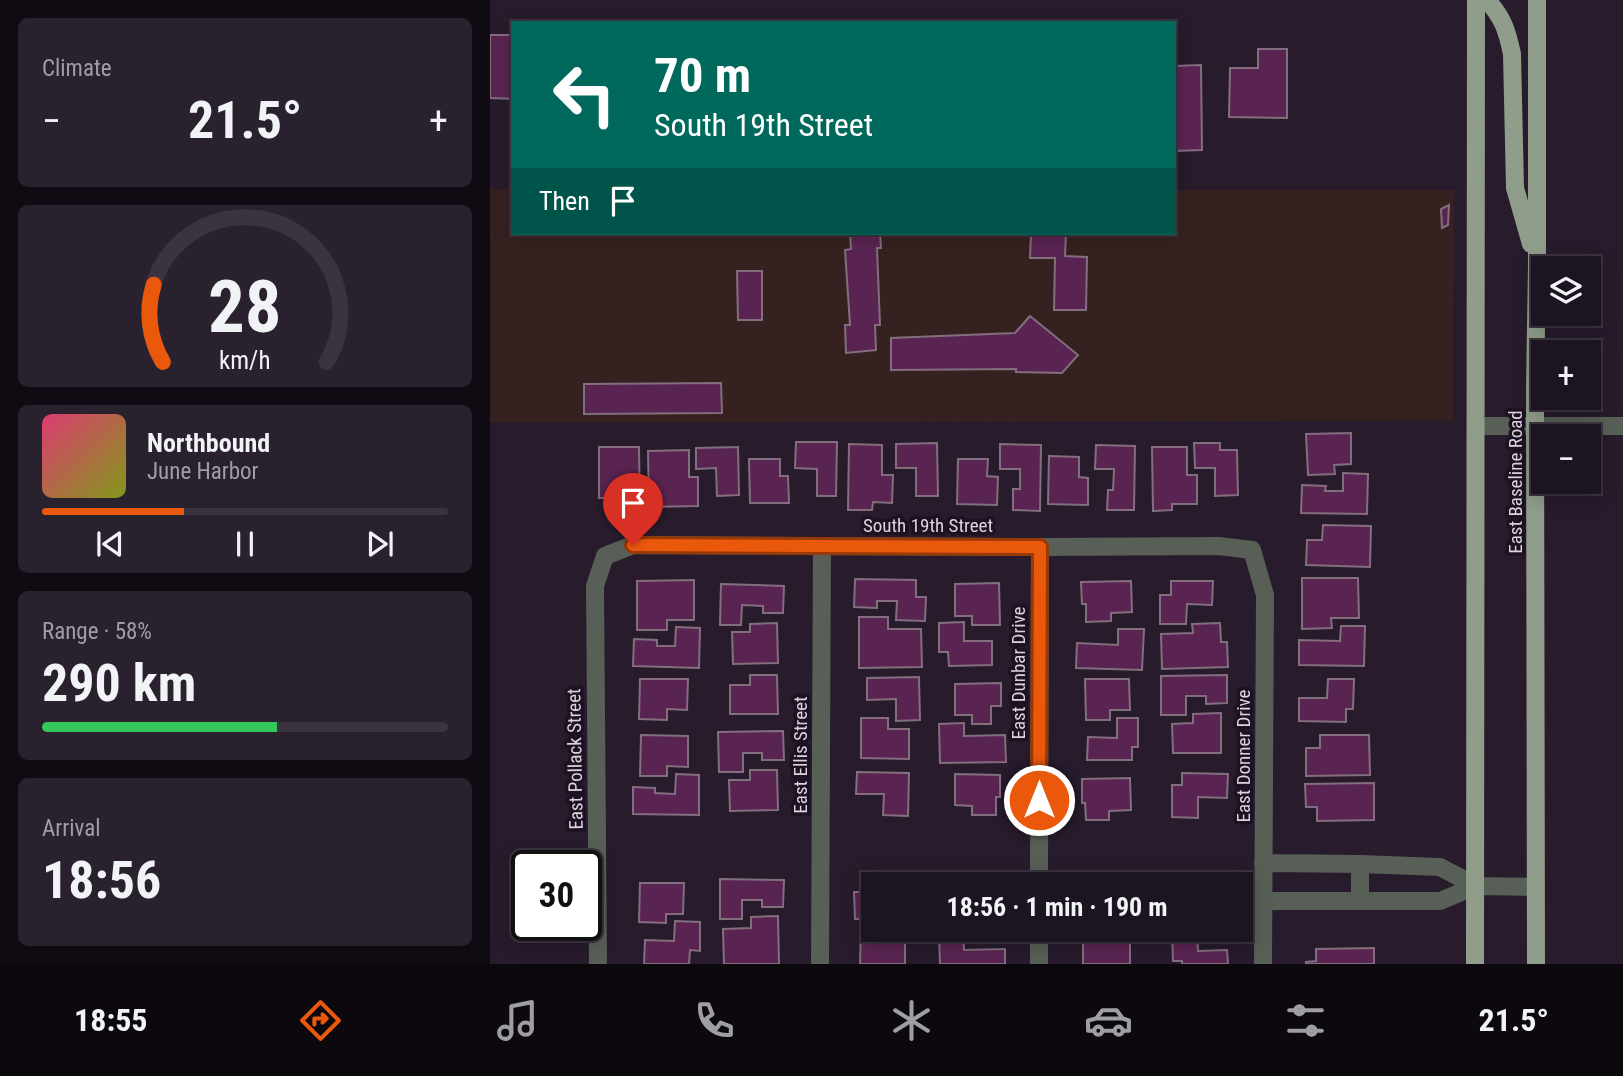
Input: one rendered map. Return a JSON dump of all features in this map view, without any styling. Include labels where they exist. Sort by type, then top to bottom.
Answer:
[{"type":"main road","name":"East Baseline Road","points":[[1475,964],[1476,0]]},
{"type":"main road","points":[[1487,0],[1498,12],[1506,27],[1509,41],[1515,188],[1535,256]]},
{"type":"main road","name":"East Baseline Road","points":[[1537,0],[1537,256]]},
{"type":"main road","name":"East Baseline Road","points":[[1536,424],[1537,326]]},
{"type":"main road","name":"East Baseline Road","points":[[1536,494],[1536,964]]},
{"type":"street","points":[[1476,426],[1531,426]]},
{"type":"street","points":[[1601,426],[1623,426]]},
{"type":"street","name":"South 19th Street","points":[[605,556],[633,545],[1219,545],[1252,550]]},
{"type":"street","name":"East Ellis Street","points":[[820,964],[822,546]]},
{"type":"street","name":"East Dunbar Drive","points":[[1039,872],[1040,547]]},
{"type":"street","name":"East Donner Drive","points":[[1252,550],[1265,594],[1263,964]]},
{"type":"street","name":"East Pollack Street","points":[[598,964],[595,586],[605,556]]},
{"type":"street","points":[[1263,863],[1440,867],[1476,886]]},
{"type":"street","points":[[1360,864],[1360,901]]},
{"type":"street","points":[[1263,901],[1440,901],[1476,886],[1536,887]]},
{"type":"street","points":[[1039,942],[1039,964]]},
{"type":"shaded area","points":[[490,189],[511,189],[511,235],[1176,235],[1176,190],[1454,190],[1453,421],[490,422]]},
{"type":"building","points":[[490,35],[511,35],[511,99],[490,98]]},
{"type":"building","points":[[1258,49],[1287,49],[1287,118],[1229,117],[1230,68],[1258,68]]},
{"type":"building","points":[[1201,65],[1202,150],[1176,151],[1176,66]]},
{"type":"building","points":[[1449,205],[1448,225],[1442,228],[1441,209]]},
{"type":"building","points":[[850,235],[880,235],[881,248],[877,248],[880,325],[875,325],[876,350],[846,353],[845,325],[850,325],[845,250],[851,249]]},
{"type":"building","points":[[1031,235],[1066,235],[1065,256],[1087,257],[1086,310],[1054,310],[1055,258],[1030,258]]},
{"type":"building","points":[[737,271],[762,271],[762,320],[738,320]]},
{"type":"building","points":[[1030,316],[1078,355],[1062,373],[1016,372],[1016,369],[891,370],[891,338],[1015,333]]},
{"type":"building","points":[[721,383],[722,413],[584,414],[584,384]]},
{"type":"building","points":[[1351,433],[1351,464],[1334,465],[1335,474],[1308,475],[1306,434]]},
{"type":"building","points":[[796,442],[837,442],[836,496],[817,496],[817,469],[795,468]]},
{"type":"building","points":[[937,443],[938,496],[916,496],[916,468],[896,468],[896,444]]},
{"type":"building","points":[[1194,443],[1220,443],[1220,450],[1237,450],[1238,495],[1215,496],[1215,468],[1195,468]]},
{"type":"building","points":[[849,444],[882,445],[882,475],[893,475],[892,503],[873,502],[872,510],[848,510]]},
{"type":"building","points":[[1000,444],[1041,445],[1040,511],[1013,510],[1013,489],[1020,489],[1020,469],[1000,469]]},
{"type":"building","points":[[1096,445],[1135,446],[1134,510],[1107,510],[1108,490],[1113,490],[1114,469],[1095,469]]},
{"type":"building","points":[[599,447],[639,447],[640,510],[615,510],[615,498],[599,498]]},
{"type":"building","points":[[738,447],[739,495],[717,496],[716,468],[696,469],[696,448]]},
{"type":"building","points":[[1152,447],[1187,447],[1187,475],[1197,475],[1197,504],[1172,504],[1172,510],[1153,511]]},
{"type":"building","points":[[689,450],[689,477],[698,477],[698,506],[649,507],[648,451]]},
{"type":"building","points":[[1049,456],[1079,457],[1079,477],[1088,478],[1088,505],[1048,504]]},
{"type":"building","points":[[749,459],[780,459],[780,476],[788,476],[789,503],[750,503]]},
{"type":"building","points":[[958,459],[988,459],[987,476],[998,477],[997,505],[957,504]]},
{"type":"building","points":[[1343,473],[1368,474],[1367,514],[1301,513],[1302,485],[1326,486],[1325,491],[1343,491]]},
{"type":"building","points":[[1323,525],[1371,526],[1370,567],[1306,565],[1307,540],[1322,540]]},
{"type":"building","points":[[1302,578],[1358,578],[1359,618],[1331,618],[1332,628],[1302,629]]},
{"type":"building","points":[[855,579],[916,580],[916,597],[926,597],[925,621],[896,620],[897,601],[877,601],[877,608],[854,607]]},
{"type":"building","points":[[694,580],[694,620],[667,620],[667,630],[637,630],[637,581]]},
{"type":"building","points":[[1131,581],[1132,612],[1111,613],[1111,621],[1086,622],[1086,604],[1082,604],[1081,582]]},
{"type":"building","points":[[1171,581],[1213,581],[1212,605],[1187,604],[1186,624],[1160,624],[1160,595],[1171,595]]},
{"type":"building","points":[[999,583],[1000,625],[972,625],[972,616],[955,616],[955,584]]},
{"type":"building","points":[[721,584],[784,586],[783,613],[763,613],[763,606],[742,605],[741,625],[720,625]]},
{"type":"building","points":[[859,617],[888,617],[888,629],[921,629],[922,667],[859,668]]},
{"type":"building","points":[[964,622],[964,641],[992,641],[992,665],[949,666],[948,652],[939,652],[939,623]]},
{"type":"building","points":[[777,623],[778,663],[733,664],[732,632],[750,632],[750,624]]},
{"type":"building","points":[[1220,623],[1221,642],[1227,642],[1228,667],[1162,669],[1161,634],[1193,633],[1192,624]]},
{"type":"building","points":[[1341,626],[1365,626],[1364,666],[1299,665],[1299,640],[1340,641]]},
{"type":"building","points":[[676,627],[700,628],[699,668],[633,666],[634,639],[657,640],[657,646],[675,646]]},
{"type":"building","points":[[1118,629],[1144,629],[1142,670],[1076,668],[1077,643],[1118,645]]},
{"type":"building","points":[[750,675],[777,675],[778,714],[730,714],[730,685],[750,685]]},
{"type":"building","points":[[1227,675],[1227,703],[1206,704],[1206,696],[1186,696],[1186,715],[1161,715],[1161,676]]},
{"type":"building","points":[[919,677],[920,720],[896,721],[896,699],[867,700],[867,678]]},
{"type":"building","points":[[640,679],[688,679],[687,710],[667,709],[667,720],[639,719]]},
{"type":"building","points":[[1085,679],[1129,679],[1130,710],[1110,710],[1110,720],[1086,720]]},
{"type":"building","points":[[1328,679],[1354,679],[1353,709],[1346,709],[1346,722],[1299,721],[1299,698],[1327,698]]},
{"type":"building","points":[[1001,683],[1001,706],[991,706],[991,724],[972,724],[972,715],[955,715],[955,684]]},
{"type":"building","points":[[1221,713],[1221,753],[1173,753],[1172,724],[1193,723],[1193,714]]},
{"type":"building","points":[[861,718],[888,718],[888,729],[909,729],[909,759],[861,758]]},
{"type":"building","points":[[1117,718],[1138,718],[1138,747],[1132,747],[1132,760],[1087,760],[1088,737],[1117,738]]},
{"type":"building","points":[[964,723],[964,736],[1005,735],[1006,762],[940,763],[939,724]]},
{"type":"building","points":[[783,731],[784,760],[762,760],[762,753],[743,753],[743,772],[719,772],[718,732]]},
{"type":"building","points":[[641,735],[688,736],[688,767],[667,766],[667,776],[640,776]]},
{"type":"building","points":[[1320,735],[1369,735],[1370,775],[1306,776],[1306,748],[1320,748]]},
{"type":"building","points":[[750,770],[777,770],[778,810],[730,811],[729,780],[750,780]]},
{"type":"building","points":[[857,772],[909,773],[908,816],[883,815],[884,794],[856,794]]},
{"type":"building","points":[[1182,773],[1228,774],[1227,798],[1198,797],[1198,818],[1172,817],[1172,785],[1182,785]]},
{"type":"building","points":[[676,774],[699,775],[699,815],[633,814],[633,787],[655,788],[655,793],[675,794]]},
{"type":"building","points":[[955,774],[1000,775],[1000,797],[996,797],[996,815],[972,815],[972,806],[955,805]]},
{"type":"building","points":[[1130,778],[1131,810],[1109,811],[1109,820],[1086,820],[1085,803],[1082,803],[1082,779]]},
{"type":"building","points":[[1374,783],[1374,820],[1317,821],[1317,807],[1306,807],[1305,784]]},
{"type":"building","points":[[720,879],[784,880],[783,907],[762,907],[762,900],[742,900],[742,919],[720,919]]},
{"type":"building","points":[[640,883],[684,883],[683,914],[666,914],[666,923],[639,922]]},
{"type":"building","points":[[854,892],[861,892],[861,919],[855,919]]},
{"type":"building","points":[[778,916],[779,964],[724,964],[723,929],[751,928],[751,917]]},
{"type":"building","points":[[675,921],[700,922],[700,951],[690,950],[689,964],[644,964],[645,940],[674,941]]},
{"type":"building","points":[[861,929],[861,942],[905,942],[905,964],[860,964]]},
{"type":"building","points":[[939,942],[964,942],[964,950],[1005,949],[1005,964],[940,964]]},
{"type":"building","points":[[1083,942],[1130,942],[1130,964],[1083,964]]},
{"type":"building","points":[[1172,942],[1198,942],[1198,951],[1227,950],[1228,964],[1182,964],[1182,961],[1173,961]]},
{"type":"building","points":[[1374,948],[1374,964],[1306,964],[1316,961],[1316,949]]},
{"type":"route","points":[[633,545],[1040,547],[1039,800]]}]
